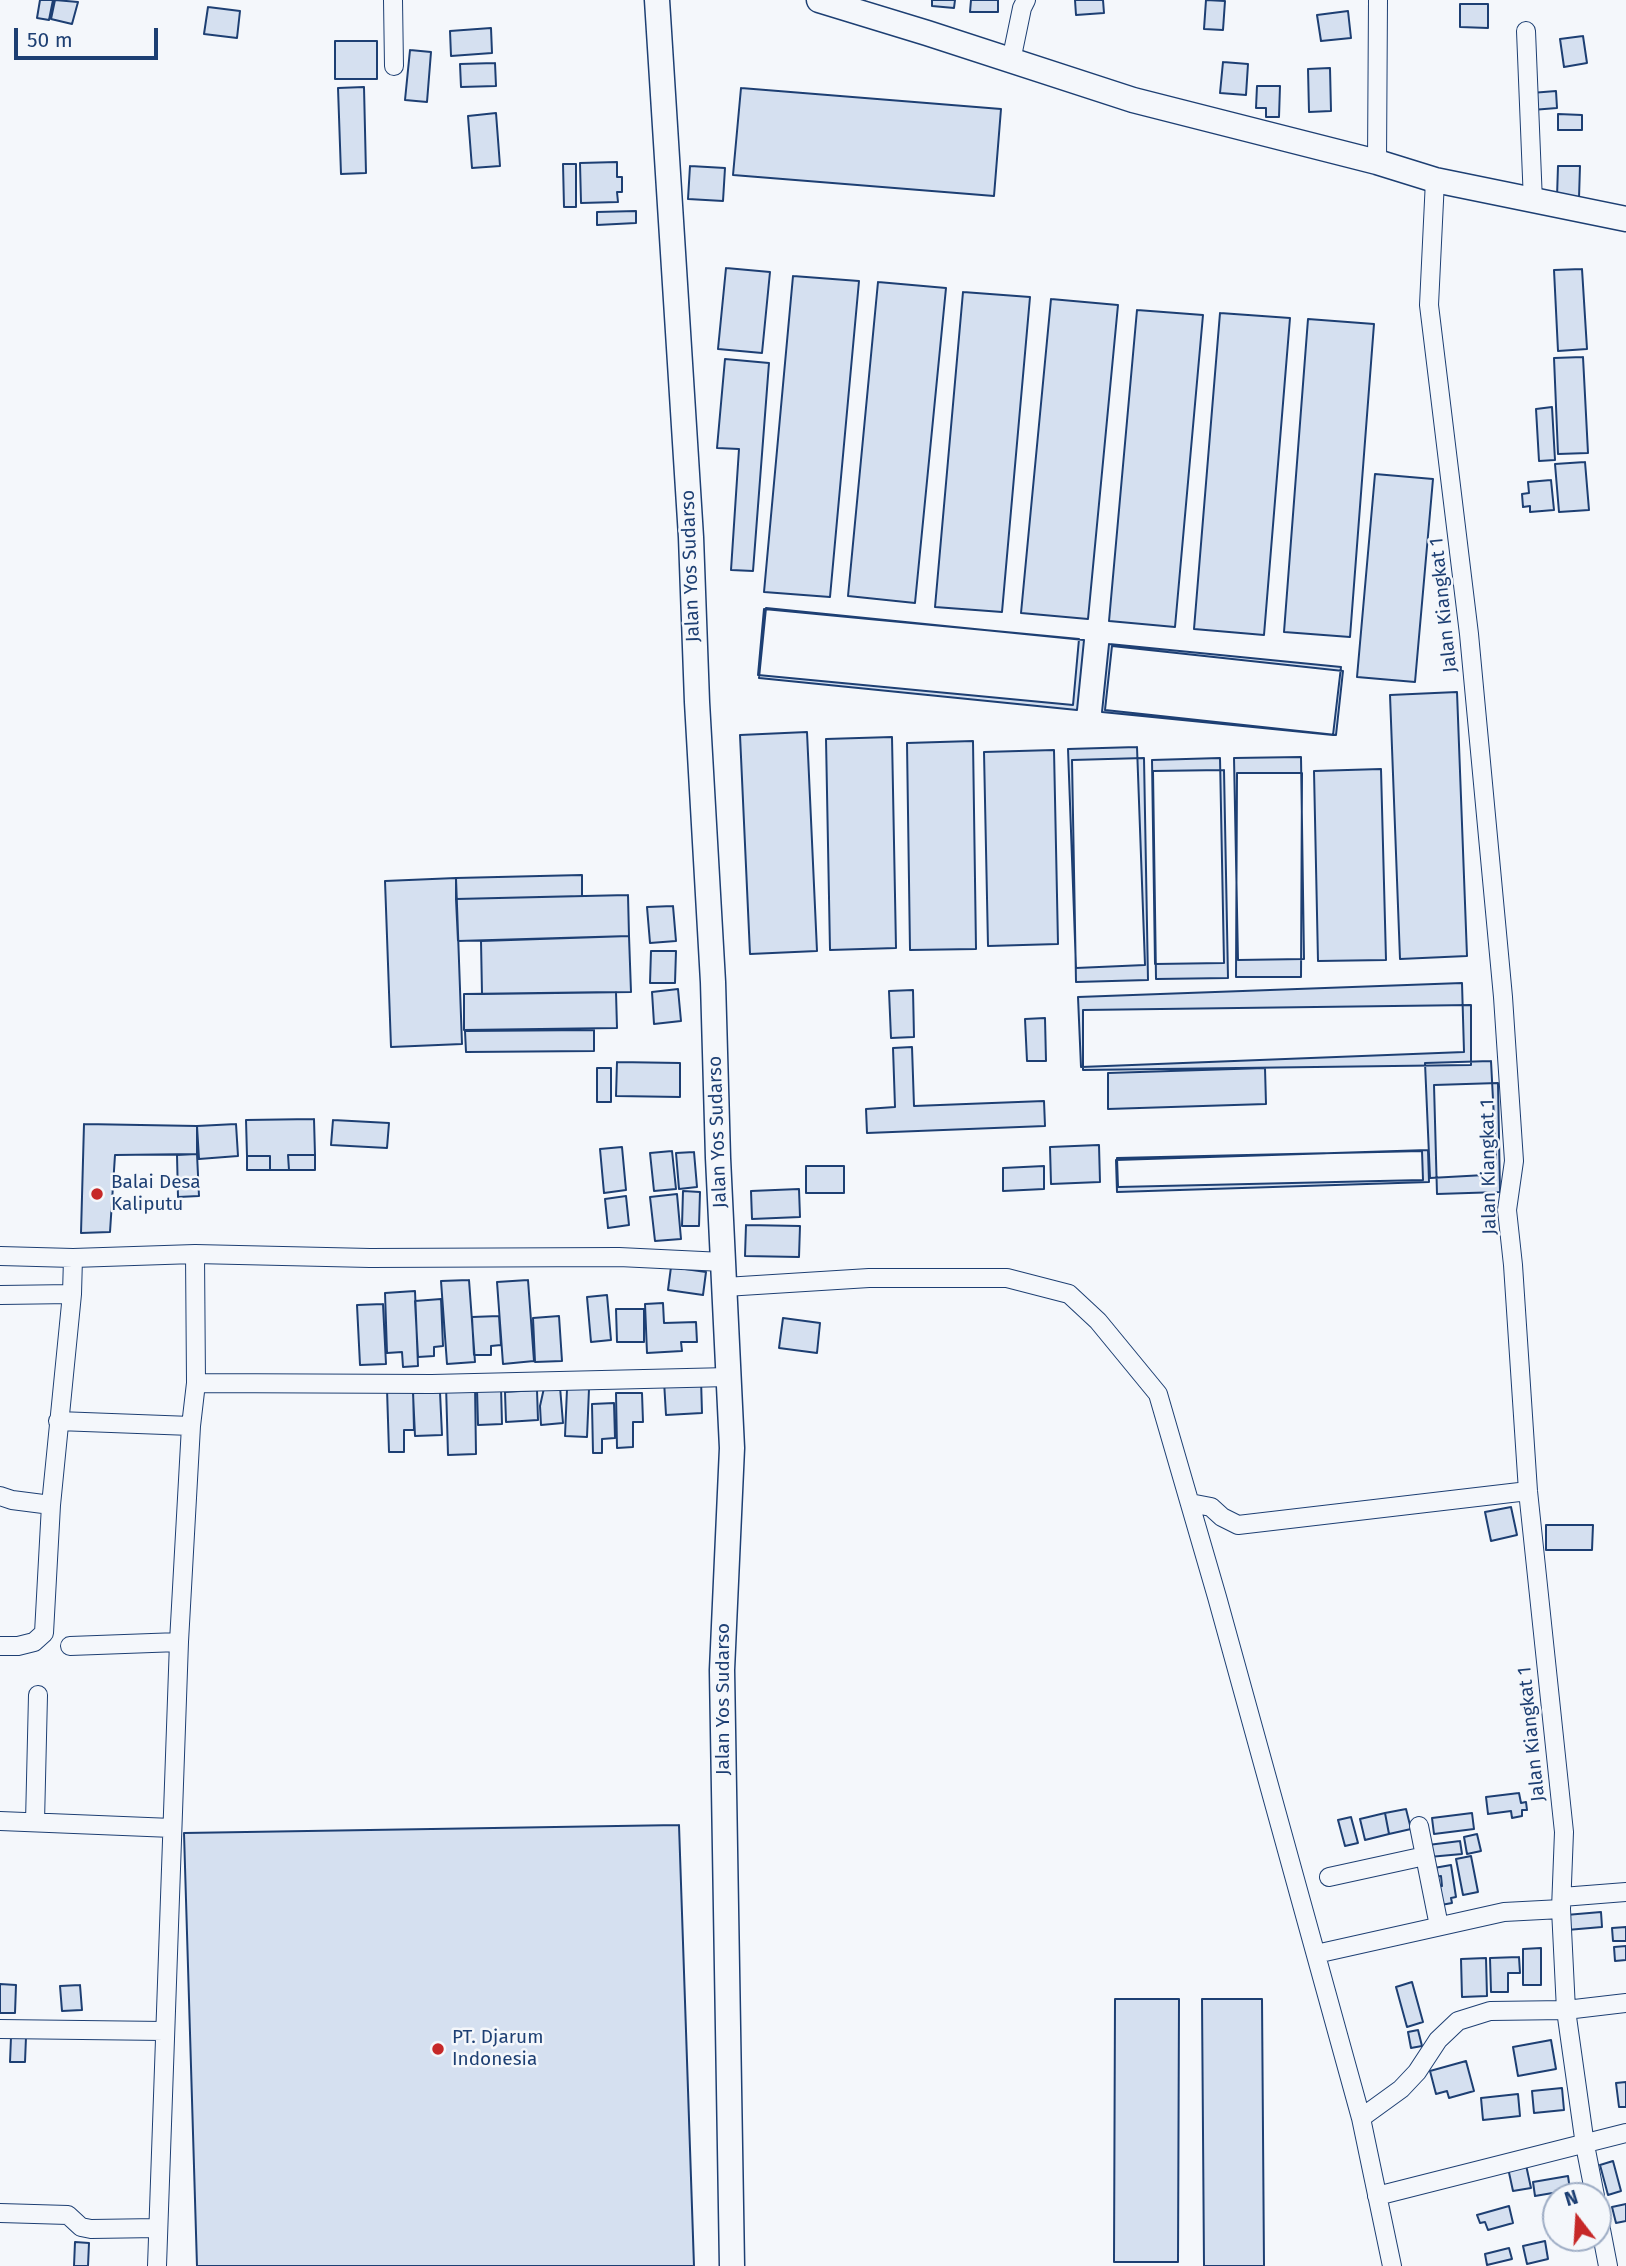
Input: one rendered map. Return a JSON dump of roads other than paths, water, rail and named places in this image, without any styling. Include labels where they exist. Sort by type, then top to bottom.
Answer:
[{"type":"street","name":"Jalan Yos Sudarso","points":[[657,0],[691,537],[696,702],[713,982],[732,1459],[722,1670],[732,2266]]},
{"type":"street","points":[[819,0],[1133,100],[1377,162],[1435,180],[1626,219]]},
{"type":"street","points":[[1011,61],[1021,8],[1026,0]]},
{"type":"street","points":[[1377,162],[1378,0]]},
{"type":"street","points":[[394,17],[394,66]]},
{"type":"street","points":[[1525,31],[1533,202]]},
{"type":"street","name":"Jalan Kiangkat 1","points":[[1435,180],[1429,305],[1469,634],[1503,997],[1514,1161],[1507,1210],[1528,1491],[1564,1832],[1561,1903],[1566,2010],[1592,2182]]},
{"type":"street","points":[[157,2266],[179,1642],[191,1426],[197,1383],[195,1254]]},
{"type":"street","points":[[0,1256],[619,1256],[723,1262]]},
{"type":"street","points":[[0,1646],[18,1646],[34,1642],[44,1633],[51,1505],[72,1294],[73,1258]]},
{"type":"street","points":[[725,1287],[869,1278],[1007,1278],[1069,1294],[1097,1321],[1158,1394],[1361,2118],[1392,2266]]},
{"type":"street","points":[[0,1296],[72,1294]]},
{"type":"street","points":[[197,1383],[432,1384],[729,1377]]},
{"type":"street","points":[[58,1421],[191,1426]]},
{"type":"street","points":[[1190,1503],[1211,1507],[1222,1517],[1238,1525],[1528,1491]]},
{"type":"street","points":[[0,1496],[51,1505]]},
{"type":"street","points":[[70,1646],[179,1642]]},
{"type":"street","points":[[36,1822],[38,1695]]},
{"type":"street","points":[[0,1821],[172,1828]]},
{"type":"street","points":[[1419,1826],[1439,1926]]},
{"type":"street","points":[[1329,1877],[1425,1856]]},
{"type":"street","points":[[1316,1954],[1504,1912],[1626,1892]]},
{"type":"street","points":[[1361,2118],[1401,2089],[1417,2072],[1438,2040],[1458,2021],[1490,2011],[1566,2010],[1626,2003]]},
{"type":"street","points":[[0,2029],[164,2031]]},
{"type":"street","points":[[1377,2196],[1626,2133]]},
{"type":"street","points":[[0,2213],[68,2216],[81,2227],[91,2229],[158,2228]]},
{"type":"place","name":"Balai Desa Kaliputu","points":[[97,1194]]},
{"type":"place","name":"PT. Djarum Indonesia","points":[[438,2049]]}]
